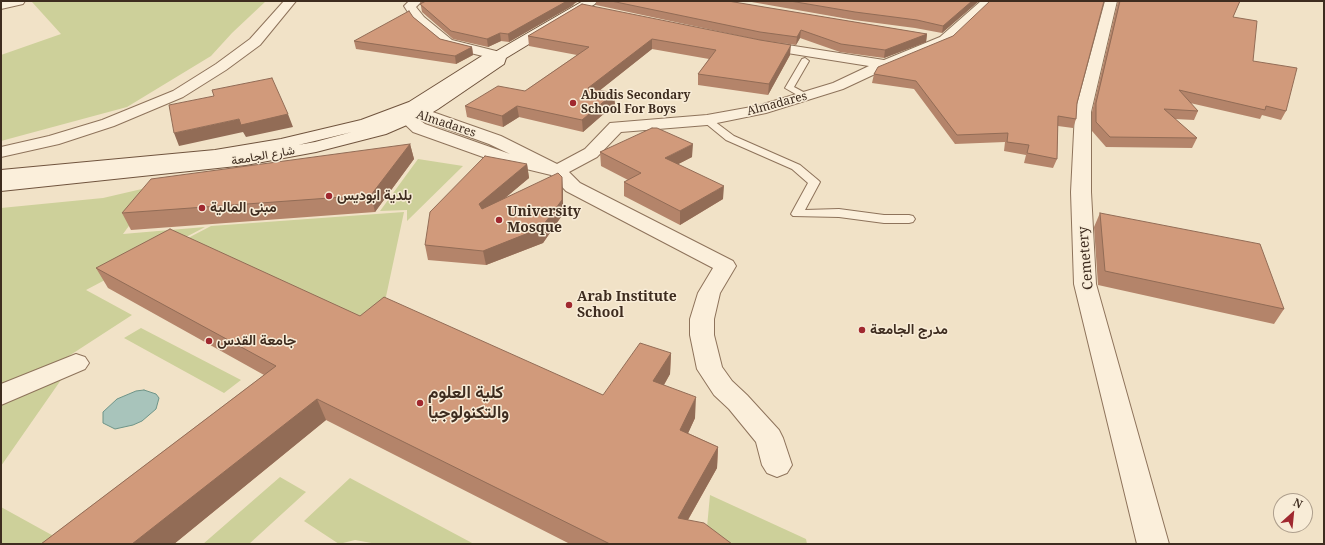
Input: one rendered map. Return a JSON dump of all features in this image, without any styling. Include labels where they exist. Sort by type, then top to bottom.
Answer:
[{"type":"street","points":[[1,5],[19,1]]},
{"type":"street","points":[[1,152],[53,140],[108,123],[178,94],[221,67],[255,42],[290,1]]},
{"type":"street","points":[[416,1],[410,6],[419,20],[447,43],[499,56]]},
{"type":"street","name":"Almadares","points":[[410,115],[419,128],[503,158],[557,171],[591,153],[616,127],[707,120],[760,110],[838,86],[885,64],[944,40],[988,1]]},
{"type":"street","name":"Cemetery","points":[[1111,1],[1083,112],[1081,192],[1085,284],[1152,540]]},
{"type":"street","points":[[585,4],[602,12]]},
{"type":"street","name":"شارع الجامعة","points":[[1,185],[246,160],[316,147],[380,130],[410,115],[499,61],[499,56],[585,4]]},
{"type":"street","points":[[922,35],[944,40]]},
{"type":"street","points":[[751,43],[885,64]]},
{"type":"street","name":"شارع الجامعة","points":[[1,176],[215,155],[281,144],[410,115]]},
{"type":"street","points":[[557,171],[573,187],[725,266],[709,293],[702,319],[702,335],[710,369],[723,388],[738,402],[769,438],[777,465]]},
{"type":"street","points":[[1,395],[76,363]]},
{"type":"lane","points":[[805,62],[789,88],[806,97]]},
{"type":"lane","points":[[707,120],[730,138],[796,167],[814,182],[797,214],[839,213],[884,219],[908,220]]},
{"type":"green space","points":[[266,1],[232,33],[211,56],[127,107],[1,141],[1,55],[61,34],[32,2]]},
{"type":"green space","points":[[418,159],[463,166],[407,221],[407,210],[380,211]]},
{"type":"green space","points":[[159,185],[123,234],[205,227],[86,290],[132,315],[58,363],[1,386],[1,208],[103,198]]},
{"type":"green space","points":[[404,212],[384,306],[367,320],[188,238],[211,226]]},
{"type":"green space","points":[[141,328],[241,380],[224,393],[124,338]]},
{"type":"green space","points":[[63,377],[1,466],[1,404]]},
{"type":"green space","points":[[280,477],[306,492],[249,544],[203,544]]},
{"type":"green space","points":[[350,478],[474,544],[377,544],[355,540],[339,544],[304,521]]},
{"type":"green space","points":[[710,495],[806,539],[807,544],[714,544],[706,538]]},
{"type":"green space","points":[[1,507],[68,544],[1,544]]},
{"type":"water","points":[[144,390],[156,394],[159,398],[156,409],[142,421],[133,425],[115,429],[103,423],[103,412],[117,399],[136,391]]},
{"type":"building","points":[[426,1],[567,1],[508,34],[500,33],[487,39],[451,31],[420,4]]},
{"type":"building","points":[[611,1],[728,1],[927,34],[885,50],[841,44],[801,30],[797,37],[760,32]]},
{"type":"building","points":[[790,1],[972,1],[943,26],[917,20],[855,12]]},
{"type":"building","points":[[990,1],[1104,1],[1077,103],[1076,119],[1058,116],[1057,159],[1027,153],[1029,145],[1007,142],[1008,133],[957,135],[916,81],[874,74],[878,67],[953,36]]},
{"type":"building","points":[[1120,1],[1240,1],[1233,17],[1257,21],[1253,61],[1297,68],[1286,111],[1266,106],[1265,110],[1179,90],[1198,111],[1164,109],[1197,138],[1110,137],[1096,122],[1096,103]]},
{"type":"building","points":[[582,4],[791,45],[769,84],[698,74],[716,50],[652,39],[588,88],[614,93],[582,120],[517,106],[502,116],[465,106],[498,86],[525,91],[589,47],[528,36]]},
{"type":"building","points":[[409,11],[413,17],[440,39],[472,47],[455,56],[354,41]]},
{"type":"building","points":[[272,78],[288,114],[241,125],[239,119],[174,133],[169,105],[214,96],[212,90]]},
{"type":"building","points":[[652,128],[657,128],[693,144],[665,158],[724,186],[680,211],[624,182],[641,173],[600,152]]},
{"type":"building","points":[[410,144],[371,195],[122,213],[151,179]]},
{"type":"building","name":"University Mosque","points":[[485,156],[527,164],[479,204],[482,209],[558,173],[562,177],[562,200],[541,228],[483,251],[425,245],[430,212]]},
{"type":"building","points":[[1100,213],[1260,244],[1284,309],[1105,271]]},
{"type":"building","name":"كلية العلوم والتكنولوجيا","points":[[170,229],[360,316],[384,297],[603,395],[640,343],[671,353],[653,381],[696,397],[680,430],[718,447],[678,518],[704,523],[732,544],[610,544],[317,399],[132,544],[41,544],[276,366],[96,268]]},
{"type":"place","name":"Abudis Secondary School For Boys","points":[[573,103]]},
{"type":"place","name":"بلدية ابوديس","points":[[329,196]]},
{"type":"place","name":"مبنى المالية","points":[[202,208]]},
{"type":"place","name":"University Mosque","points":[[499,220]]},
{"type":"place","name":"Arab Institute School","points":[[569,305]]},
{"type":"place","name":"مدرج الجامعة","points":[[862,330]]},
{"type":"place","name":"جامعة القدس","points":[[209,341]]},
{"type":"place","name":"كلية العلوم والتكنولوجيا","points":[[420,403]]}]
